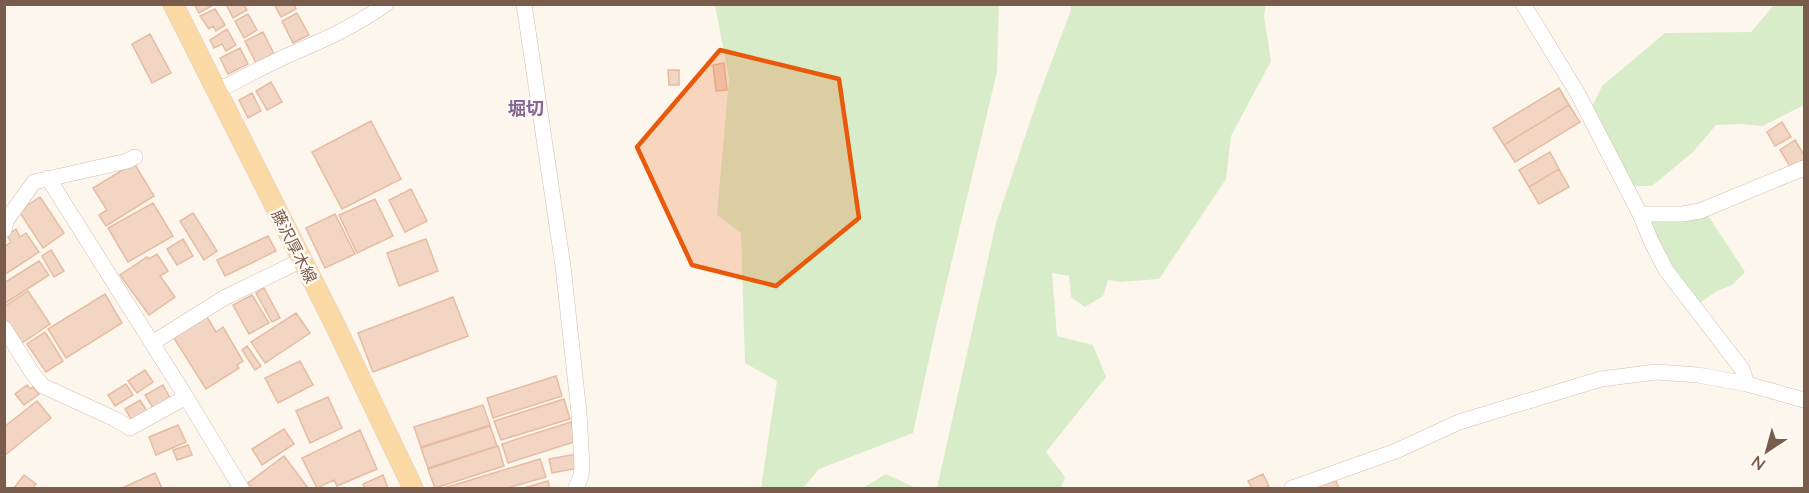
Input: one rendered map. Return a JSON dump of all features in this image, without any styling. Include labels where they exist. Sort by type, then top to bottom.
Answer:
[{"type":"main road","name":"藤沢厚木線","points":[[173,4],[387,430],[413,489]]},
{"type":"street","points":[[216,91],[290,54],[327,39],[358,23],[386,4]]},
{"type":"street","points":[[524,4],[563,266],[579,412],[582,466],[576,489]]},
{"type":"street","points":[[1523,4],[1578,94],[1641,214],[1651,241],[1666,270],[1742,369],[1747,384]]},
{"type":"street","points":[[4,230],[6,221],[34,182],[127,161],[135,157]]},
{"type":"street","points":[[1641,214],[1682,214],[1700,211],[1804,168]]},
{"type":"street","points":[[48,178],[241,489]]},
{"type":"street","points":[[152,343],[224,298],[302,260]]},
{"type":"street","points":[[4,327],[43,386],[115,419],[130,429],[186,397]]},
{"type":"street","points":[[1292,489],[1396,451],[1460,422],[1601,380],[1656,372],[1698,375],[1747,384],[1804,400]]},
{"type":"highlighted area","points":[[720,50],[839,79],[859,218],[776,286],[692,265],[637,147]]},
{"type":"green space","points":[[715,5],[999,5],[997,72],[913,433],[819,469],[803,488],[761,488],[777,381],[745,363],[741,233],[717,215],[729,79]]},
{"type":"green space","points":[[1071,5],[1266,5],[1264,16],[1271,61],[1231,136],[1226,179],[1159,279],[1120,282],[1108,280],[1103,296],[1085,307],[1071,297],[1069,276],[1052,273],[1057,336],[1093,345],[1106,377],[1046,452],[1065,477],[1061,488],[937,488],[996,223]]},
{"type":"green space","points":[[1774,5],[1804,5],[1804,105],[1763,126],[1716,125],[1693,152],[1652,186],[1627,186],[1591,109],[1602,86],[1665,33],[1751,32]]},
{"type":"green space","points":[[1707,214],[1745,272],[1732,285],[1717,291],[1697,305],[1682,289],[1649,223],[1654,217]]},
{"type":"green space","points":[[886,474],[916,488],[863,488]]},
{"type":"building","points":[[194,4],[215,4],[199,13]]},
{"type":"building","points":[[226,4],[243,4],[247,10],[233,18]]},
{"type":"building","points":[[274,4],[294,4],[296,9],[281,17]]},
{"type":"building","points":[[215,9],[225,25],[216,31],[213,26],[209,29],[200,16]]},
{"type":"building","points":[[297,13],[309,35],[293,43],[282,21]]},
{"type":"building","points":[[248,14],[257,30],[244,38],[235,21]]},
{"type":"building","points":[[227,29],[236,45],[226,51],[222,44],[214,48],[210,40]]},
{"type":"building","points":[[263,32],[274,54],[256,63],[245,41]]},
{"type":"building","points":[[150,34],[171,73],[152,83],[132,44]]},
{"type":"building","points":[[240,48],[248,64],[228,74],[220,58]]},
{"type":"building","points":[[724,63],[727,90],[716,91],[713,65]]},
{"type":"building","points":[[668,70],[679,70],[679,85],[669,85]]},
{"type":"building","points":[[271,82],[282,102],[267,110],[256,91]]},
{"type":"building","points":[[1559,88],[1569,105],[1504,145],[1493,128]]},
{"type":"building","points":[[252,93],[261,111],[248,118],[239,100]]},
{"type":"building","points":[[1569,105],[1580,122],[1515,162],[1504,145]]},
{"type":"building","points":[[371,121],[401,179],[342,209],[312,152]]},
{"type":"building","points":[[1782,122],[1791,137],[1775,146],[1767,132]]},
{"type":"building","points":[[1795,140],[1804,159],[1791,168],[1780,150]]},
{"type":"building","points":[[1550,152],[1559,169],[1529,187],[1519,170]]},
{"type":"building","points":[[134,163],[154,196],[106,226],[99,215],[107,210],[93,188]]},
{"type":"building","points":[[1559,169],[1569,187],[1539,204],[1529,187]]},
{"type":"building","points":[[411,189],[427,221],[405,232],[389,200]]},
{"type":"building","points":[[40,197],[64,233],[43,248],[19,211]]},
{"type":"building","points":[[375,199],[393,236],[357,253],[339,215]]},
{"type":"building","points":[[153,203],[173,236],[128,262],[108,228]]},
{"type":"building","points":[[193,213],[217,251],[204,260],[180,221]]},
{"type":"building","points":[[335,214],[355,254],[325,268],[306,228]]},
{"type":"building","points":[[16,229],[20,237],[26,233],[39,252],[4,275],[4,247],[11,242],[7,235]]},
{"type":"building","points":[[268,236],[276,251],[225,276],[217,260]]},
{"type":"building","points":[[183,239],[193,256],[177,265],[167,249]]},
{"type":"building","points":[[426,239],[438,271],[399,286],[387,253]]},
{"type":"building","points":[[51,250],[64,271],[54,277],[42,256]]},
{"type":"building","points":[[157,254],[168,271],[160,276],[175,297],[149,315],[120,275],[147,257],[149,259]]},
{"type":"building","points":[[39,261],[49,275],[4,304],[4,283]]},
{"type":"building","points":[[264,288],[280,318],[272,322],[256,293]]},
{"type":"building","points":[[28,291],[50,324],[19,345],[4,323],[4,307]]},
{"type":"building","points":[[105,294],[122,323],[66,358],[48,329]]},
{"type":"building","points":[[252,295],[269,323],[249,334],[233,305]]},
{"type":"building","points":[[453,297],[468,336],[373,372],[358,333]]},
{"type":"building","points":[[296,313],[310,333],[265,363],[251,342]]},
{"type":"building","points":[[205,314],[216,332],[223,327],[243,361],[237,365],[239,368],[206,389],[172,335]]},
{"type":"building","points":[[45,332],[63,361],[46,372],[27,344]]},
{"type":"building","points":[[247,346],[261,366],[255,370],[242,350]]},
{"type":"building","points":[[300,361],[313,385],[278,403],[265,378]]},
{"type":"building","points":[[145,370],[153,382],[137,393],[128,381]]},
{"type":"building","points":[[556,376],[562,396],[493,418],[487,398]]},
{"type":"building","points":[[126,384],[133,395],[115,406],[108,395]]},
{"type":"building","points":[[27,385],[30,389],[33,387],[39,394],[24,405],[15,394]]},
{"type":"building","points":[[163,385],[170,398],[153,408],[145,395]]},
{"type":"building","points":[[328,397],[342,428],[310,443],[296,411]]},
{"type":"building","points":[[564,399],[570,419],[501,440],[494,421]]},
{"type":"building","points":[[140,400],[148,413],[133,422],[125,409]]},
{"type":"building","points":[[37,401],[51,418],[4,456],[4,427]]},
{"type":"building","points":[[483,405],[490,425],[421,447],[414,427]]},
{"type":"building","points":[[571,422],[577,441],[508,463],[502,444]]},
{"type":"building","points":[[178,425],[186,442],[156,455],[149,437]]},
{"type":"building","points":[[490,426],[497,446],[428,468],[421,448]]},
{"type":"building","points":[[284,429],[294,444],[262,465],[252,449]]},
{"type":"building","points":[[360,430],[377,469],[337,486],[334,480],[317,488],[302,458]]},
{"type":"building","points":[[188,445],[192,455],[177,460],[173,450]]},
{"type":"building","points":[[498,446],[504,466],[435,488],[428,469]]},
{"type":"building","points":[[576,454],[579,468],[552,473],[549,459]]},
{"type":"building","points":[[284,456],[308,488],[252,488],[248,483]]},
{"type":"building","points":[[540,459],[546,477],[507,488],[444,488]]},
{"type":"building","points":[[155,473],[162,488],[122,488]]},
{"type":"building","points":[[1263,474],[1269,486],[1252,488],[1248,481]]},
{"type":"building","points":[[24,475],[36,484],[33,488],[14,488]]},
{"type":"building","points":[[383,475],[388,488],[365,488],[363,484]]},
{"type":"building","points":[[548,481],[550,488],[524,488]]},
{"type":"building","points":[[1336,481],[1339,488],[1309,488]]},
{"type":"district","name":"堀切","points":[[526,108]]}]
